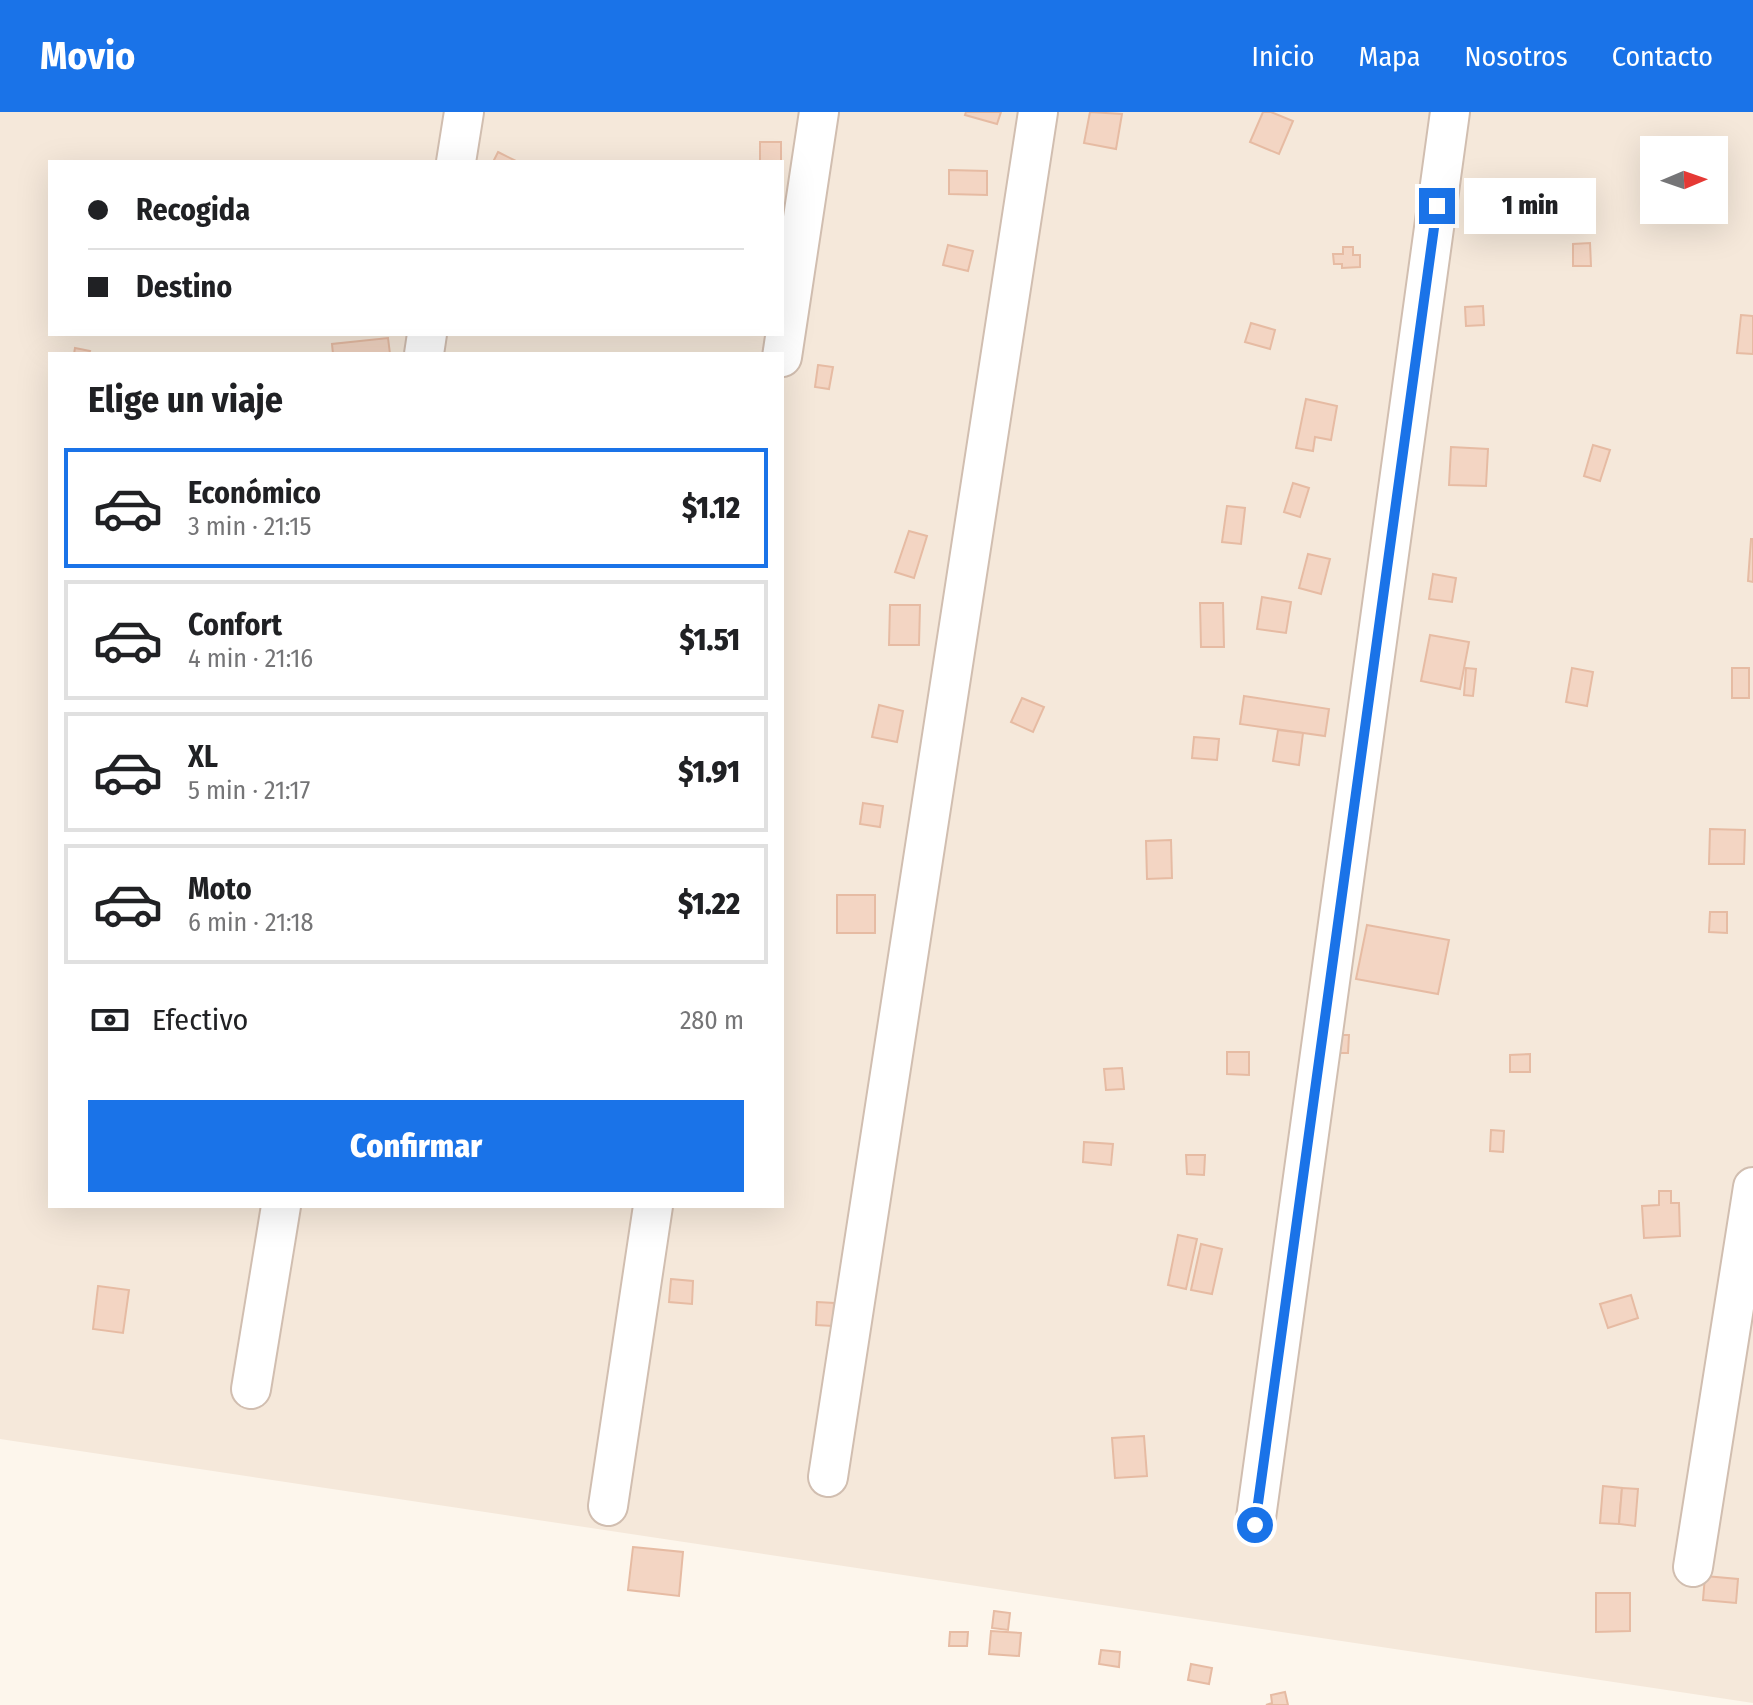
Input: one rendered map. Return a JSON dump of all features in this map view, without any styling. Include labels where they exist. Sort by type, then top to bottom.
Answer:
[{"type":"street","points":[[456,160],[464,112]]},
{"type":"street","points":[[783,352],[819,112]]},
{"type":"street","points":[[828,1477],[1038,112]]},
{"type":"street","points":[[1255,1525],[1450,112]]},
{"type":"street","points":[[1693,1567],[1753,1187]]},
{"type":"street","points":[[251,1389],[281,1208]]},
{"type":"street","points":[[608,1506],[653,1208]]},
{"type":"shaded area","points":[[0,112],[1753,112],[1753,1703],[0,1439]]},
{"type":"building","points":[[966,112],[1001,112],[997,124],[965,115]]},
{"type":"building","points":[[1090,112],[1122,114],[1116,149],[1084,143]]},
{"type":"building","points":[[1263,112],[1293,121],[1279,154],[1250,142]]},
{"type":"building","points":[[760,142],[781,142],[781,160],[760,160]]},
{"type":"building","points":[[498,152],[514,160],[494,160]]},
{"type":"building","points":[[949,170],[987,171],[987,195],[949,194]]},
{"type":"building","points":[[1524,180],[1541,188],[1530,211],[1513,204]]},
{"type":"building","points":[[1590,243],[1591,266],[1573,266],[1573,244]]},
{"type":"building","points":[[948,245],[973,251],[968,271],[943,265]]},
{"type":"building","points":[[1343,247],[1353,247],[1353,255],[1360,255],[1360,267],[1342,268],[1342,264],[1334,264],[1333,254],[1343,254]]},
{"type":"building","points":[[1483,306],[1484,325],[1466,326],[1465,307]]},
{"type":"building","points":[[1741,315],[1753,316],[1753,354],[1737,353]]},
{"type":"building","points":[[1251,323],[1275,330],[1270,349],[1245,342]]},
{"type":"building","points":[[388,338],[390,352],[333,352],[332,344]]},
{"type":"building","points":[[818,365],[833,367],[829,389],[815,387]]},
{"type":"building","points":[[1306,399],[1337,406],[1331,440],[1315,437],[1313,451],[1296,448]]},
{"type":"building","points":[[1593,445],[1610,450],[1600,481],[1584,476]]},
{"type":"building","points":[[1451,447],[1488,449],[1486,486],[1449,485]]},
{"type":"building","points":[[1293,483],[1309,488],[1300,517],[1284,512]]},
{"type":"building","points":[[1227,506],[1245,508],[1241,544],[1222,542]]},
{"type":"building","points":[[909,531],[927,536],[914,578],[895,572]]},
{"type":"building","points":[[1753,539],[1753,582],[1748,581]]},
{"type":"building","points":[[1308,554],[1330,559],[1321,594],[1299,588]]},
{"type":"building","points":[[1433,574],[1456,578],[1452,602],[1429,599]]},
{"type":"building","points":[[1262,597],[1291,602],[1286,633],[1257,629]]},
{"type":"building","points":[[1200,603],[1223,603],[1224,647],[1201,647]]},
{"type":"building","points":[[890,605],[920,605],[919,645],[889,645]]},
{"type":"building","points":[[1430,635],[1469,642],[1460,689],[1421,681]]},
{"type":"building","points":[[1466,668],[1476,669],[1473,696],[1464,695]]},
{"type":"building","points":[[1572,668],[1593,672],[1587,706],[1566,702]]},
{"type":"building","points":[[1732,668],[1749,668],[1749,698],[1732,698]]},
{"type":"building","points":[[1244,696],[1329,709],[1325,736],[1240,724]]},
{"type":"building","points":[[1022,698],[1044,707],[1033,732],[1011,722]]},
{"type":"building","points":[[879,705],[903,711],[897,742],[872,737]]},
{"type":"building","points":[[1278,730],[1303,733],[1299,765],[1273,761]]},
{"type":"building","points":[[1194,737],[1219,739],[1217,760],[1192,758]]},
{"type":"building","points":[[863,803],[883,806],[880,827],[860,824]]},
{"type":"building","points":[[1710,829],[1745,830],[1744,864],[1709,864]]},
{"type":"building","points":[[1171,840],[1172,878],[1147,879],[1146,841]]},
{"type":"building","points":[[837,895],[875,895],[875,933],[837,933]]},
{"type":"building","points":[[1710,912],[1727,912],[1727,933],[1709,932]]},
{"type":"building","points":[[1367,925],[1449,940],[1438,994],[1356,979]]},
{"type":"building","points":[[1334,1035],[1349,1035],[1348,1053],[1334,1053]]},
{"type":"building","points":[[1227,1052],[1249,1052],[1249,1075],[1227,1074]]},
{"type":"building","points":[[1530,1054],[1530,1072],[1510,1072],[1510,1055]]},
{"type":"building","points":[[1122,1068],[1124,1089],[1106,1090],[1104,1069]]},
{"type":"building","points":[[1491,1130],[1504,1131],[1503,1152],[1490,1151]]},
{"type":"building","points":[[1084,1142],[1113,1144],[1111,1165],[1083,1162]]},
{"type":"building","points":[[1186,1155],[1205,1155],[1204,1175],[1187,1174]]},
{"type":"building","points":[[1659,1191],[1671,1191],[1671,1203],[1679,1203],[1680,1236],[1644,1238],[1642,1206],[1659,1205]]},
{"type":"building","points":[[1178,1235],[1197,1239],[1186,1289],[1168,1285]]},
{"type":"building","points":[[1201,1244],[1222,1249],[1212,1294],[1191,1290]]},
{"type":"building","points":[[671,1279],[693,1281],[692,1304],[669,1302]]},
{"type":"building","points":[[98,1286],[129,1290],[123,1333],[93,1329]]},
{"type":"building","points":[[1631,1295],[1638,1318],[1608,1328],[1600,1304]]},
{"type":"building","points":[[817,1302],[834,1303],[833,1326],[816,1325]]},
{"type":"building","points":[[1144,1436],[1147,1476],[1115,1478],[1112,1438]]},
{"type":"building","points":[[1603,1486],[1622,1488],[1619,1524],[1600,1523]]},
{"type":"building","points":[[1622,1488],[1638,1489],[1635,1526],[1619,1524]]},
{"type":"building","points":[[633,1547],[683,1552],[679,1596],[628,1590]]},
{"type":"building","points":[[1705,1576],[1738,1579],[1736,1603],[1703,1600]]},
{"type":"building","points":[[1596,1593],[1630,1593],[1630,1631],[1596,1632]]},
{"type":"building","points":[[994,1611],[1010,1613],[1008,1630],[992,1628]]},
{"type":"building","points":[[991,1631],[1021,1633],[1019,1656],[989,1654]]},
{"type":"building","points":[[950,1632],[968,1632],[967,1646],[949,1646]]},
{"type":"building","points":[[1101,1650],[1120,1652],[1119,1667],[1099,1664]]},
{"type":"building","points":[[1191,1664],[1212,1668],[1209,1684],[1188,1680]]},
{"type":"building","points":[[1285,1692],[1288,1705],[1266,1705],[1272,1703],[1271,1695]]},
{"type":"route","points":[[1255,1525],[1437,206]]}]
